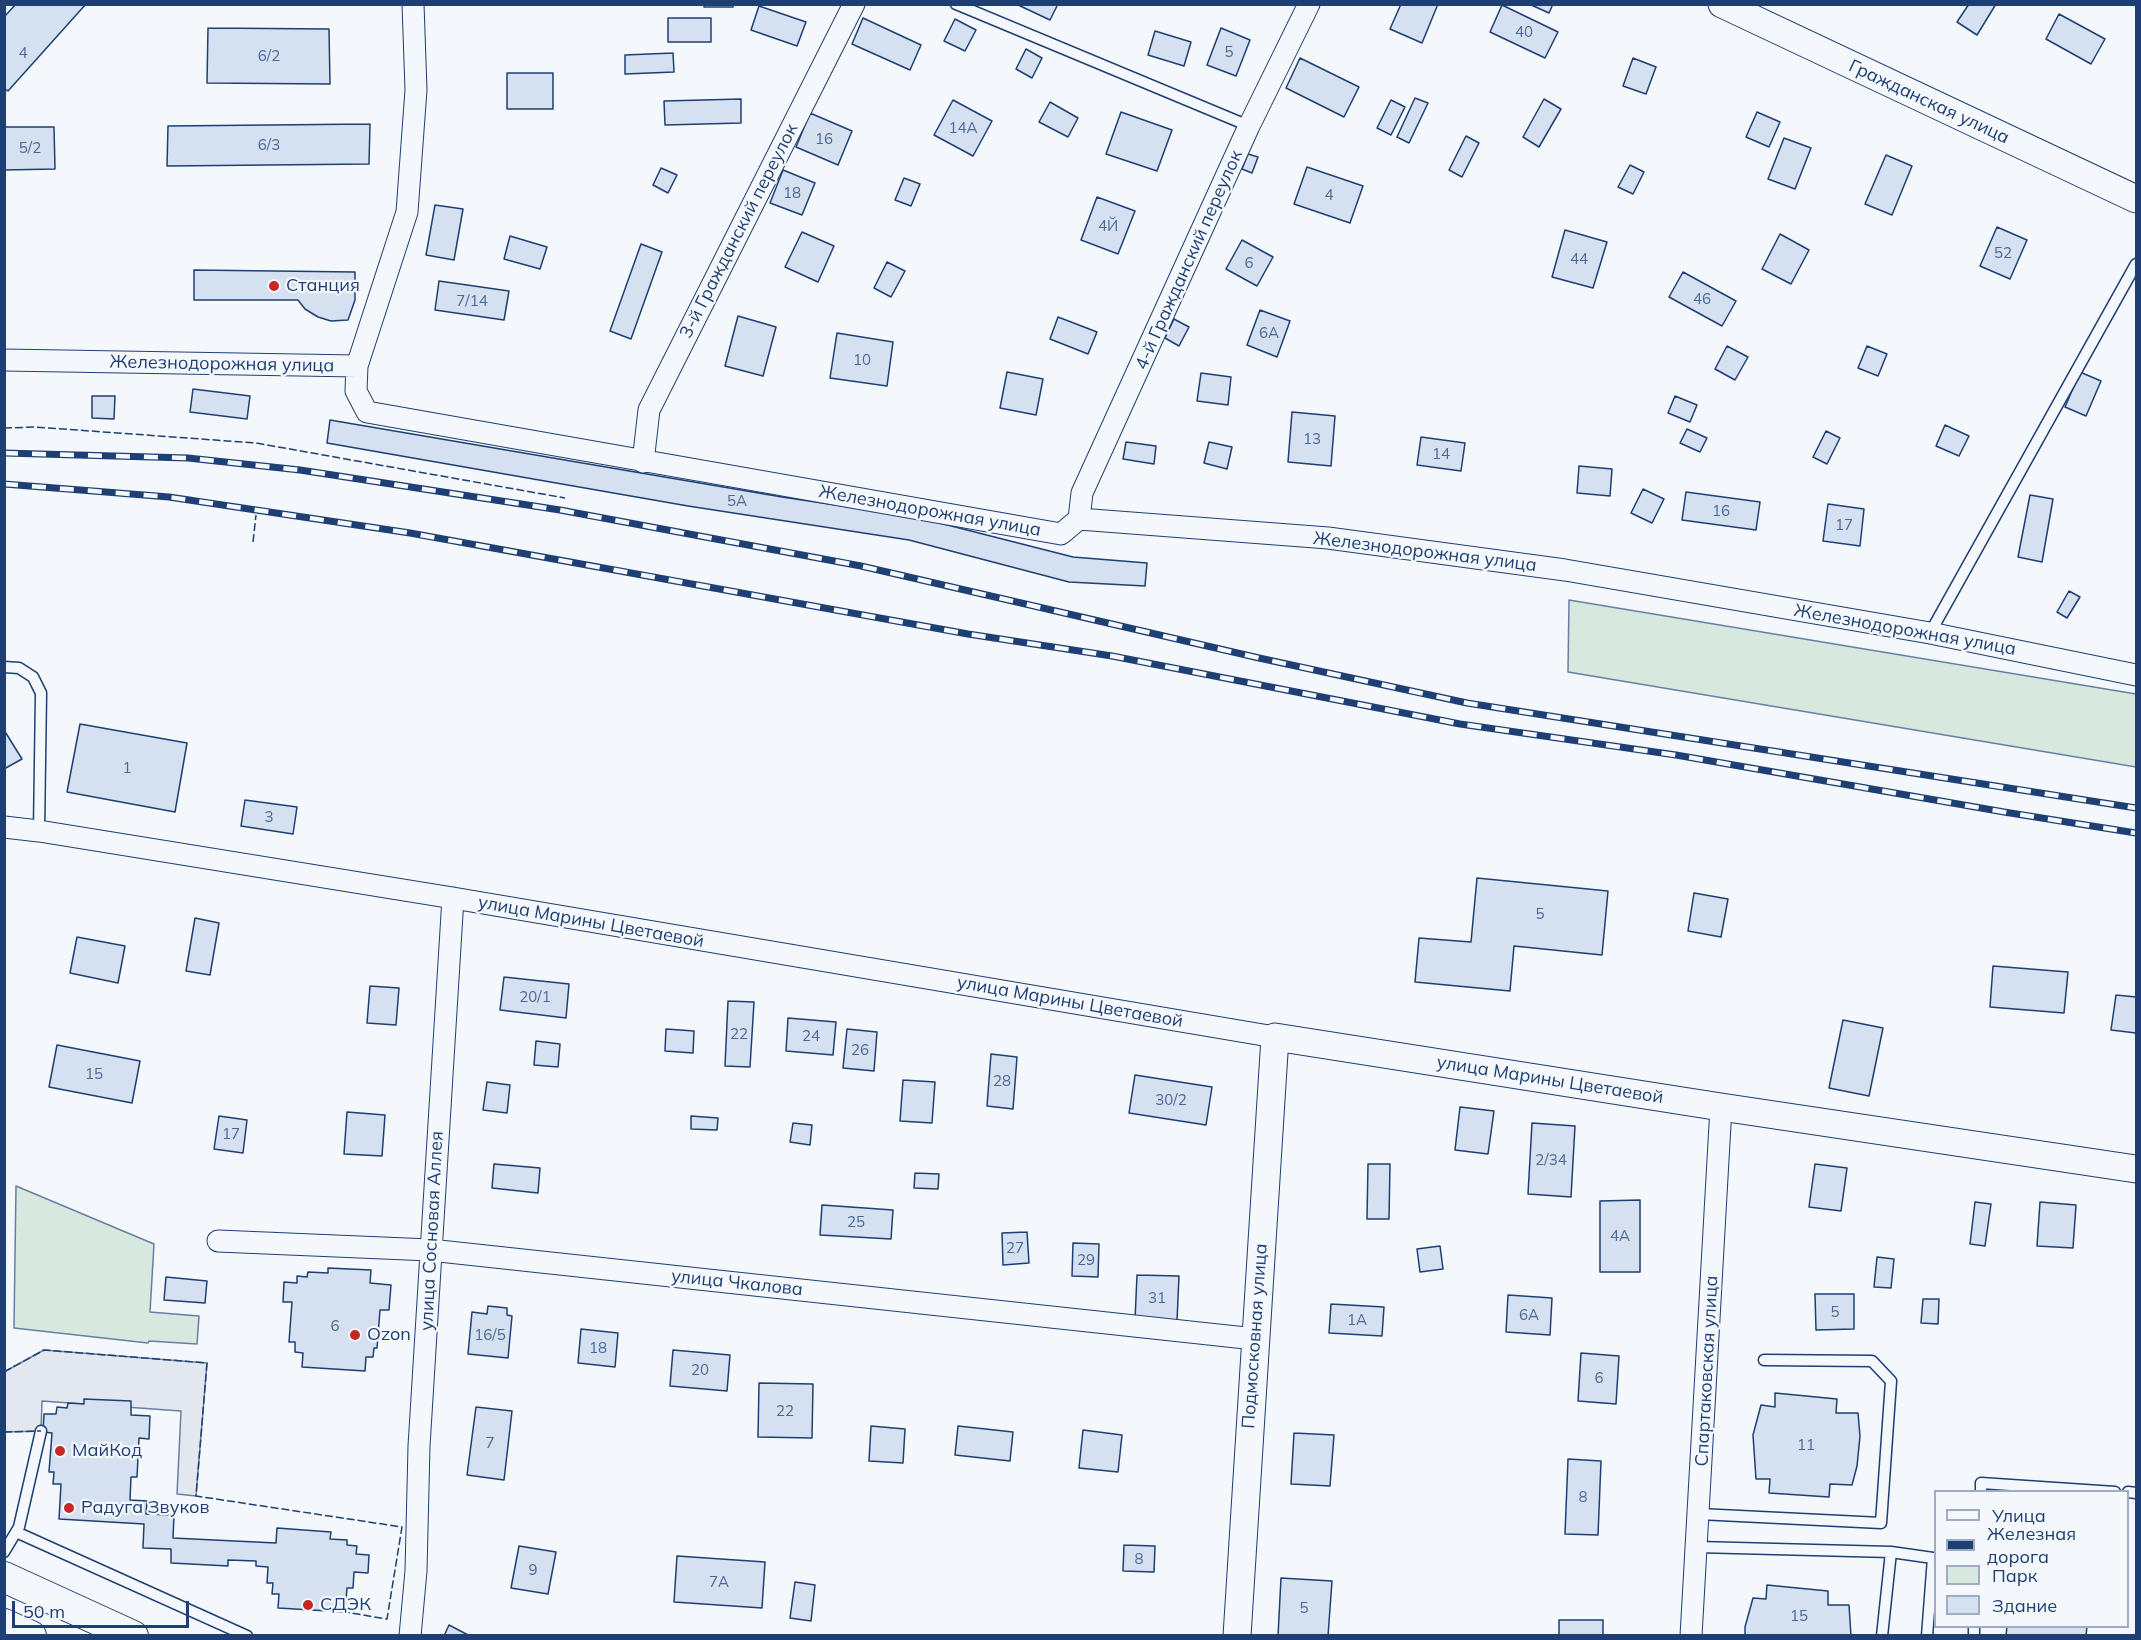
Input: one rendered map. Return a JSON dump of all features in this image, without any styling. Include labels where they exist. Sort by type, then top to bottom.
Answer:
[{"type":"main road","points":[[4,1576],[133,1635]]},
{"type":"main road","points":[[4,1624],[31,1635]]},
{"type":"street","points":[[357,366],[407,213],[416,90],[413,4]]},
{"type":"street","name":"3-й Гражданский переулок","points":[[643,462],[649,410],[854,4]]},
{"type":"street","name":"4-й Гражданский переулок","points":[[1079,519],[1082,493],[1250,126],[1309,4]]},
{"type":"street","name":"Гражданская улица","points":[[1722,4],[2136,199]]},
{"type":"street","name":"Железнодорожная улица","points":[[4,360],[357,366],[356,391],[367,412],[643,462],[1061,534],[1079,519],[1352,541],[1565,570],[1930,633],[2136,675]]},
{"type":"street","name":"улица Марины Цветаевой","points":[[4,827],[453,898],[1275,1037],[2136,1169]]},
{"type":"street","name":"улица Сосновая Аллея","points":[[410,1635],[416,1570],[419,1446],[430,1250],[453,898]]},
{"type":"street","name":"Подмосковная улица","points":[[1237,1635],[1275,1037]]},
{"type":"street","name":"Спартаковская улица","points":[[1691,1635],[1721,1107]]},
{"type":"street","name":"улица Чкалова","points":[[218,1241],[430,1250],[1255,1339]]},
{"type":"lane","points":[[956,4],[1250,126]]},
{"type":"lane","points":[[1930,633],[2136,264]]},
{"type":"lane","points":[[4,668],[19,668],[33,677],[41,693],[39,831]]},
{"type":"lane","points":[[1699,1514],[1881,1523],[1891,1381],[1872,1361],[1764,1360]]},
{"type":"lane","points":[[4,1552],[19,1527],[41,1431]]},
{"type":"lane","points":[[1981,1490],[1981,1483],[2098,1490]]},
{"type":"lane","points":[[16,1532],[247,1635]]},
{"type":"lane","points":[[1697,1546],[1891,1552],[1933,1558],[1927,1635]]},
{"type":"lane","points":[[1882,1635],[1891,1552]]},
{"type":"green space","points":[[1569,600],[2136,694],[2136,767],[1568,672]]},
{"type":"green space","points":[[16,1186],[154,1244],[150,1312],[199,1316],[197,1344],[149,1341],[148,1343],[14,1328]]},
{"type":"shaded area","points":[[44,1350],[207,1363],[196,1496],[177,1494],[181,1411],[42,1401],[41,1431],[5,1432],[4,1372]]},
{"type":"building","points":[[16,4],[86,4],[8,91],[4,88],[4,17]]},
{"type":"building","points":[[704,4],[733,4],[733,7],[704,7]]},
{"type":"building","points":[[1016,4],[1058,4],[1050,20]]},
{"type":"building","points":[[1401,4],[1438,4],[1422,43],[1390,29]]},
{"type":"building","points":[[1529,4],[1553,4],[1549,13]]},
{"type":"building","points":[[1969,4],[1996,4],[1977,35],[1957,22]]},
{"type":"building","points":[[1502,5],[1558,32],[1545,58],[1490,32]]},
{"type":"building","points":[[759,6],[806,22],[797,46],[751,30]]},
{"type":"building","points":[[2059,14],[2105,39],[2091,64],[2046,39]]},
{"type":"building","points":[[668,18],[711,18],[711,42],[668,42]]},
{"type":"building","points":[[863,18],[921,45],[910,70],[852,44]]},
{"type":"building","points":[[955,19],[976,30],[965,51],[944,41]]},
{"type":"building","points":[[208,28],[329,29],[330,84],[207,83]]},
{"type":"building","points":[[1221,28],[1250,40],[1236,76],[1207,65]]},
{"type":"building","points":[[1155,31],[1191,42],[1184,66],[1148,55]]},
{"type":"building","points":[[1026,49],[1042,58],[1032,78],[1016,69]]},
{"type":"building","points":[[673,53],[674,72],[625,74],[625,55]]},
{"type":"building","points":[[1300,58],[1359,87],[1344,117],[1286,88]]},
{"type":"building","points":[[1633,58],[1656,67],[1646,94],[1623,86]]},
{"type":"building","points":[[507,73],[553,73],[553,109],[507,109]]},
{"type":"building","points":[[1415,98],[1428,103],[1409,143],[1397,137]]},
{"type":"building","points":[[741,99],[741,123],[665,125],[664,101]]},
{"type":"building","points":[[1544,99],[1561,109],[1539,147],[1523,137]]},
{"type":"building","points":[[953,100],[992,121],[973,156],[934,135]]},
{"type":"building","points":[[1391,100],[1405,107],[1391,135],[1377,128]]},
{"type":"building","points":[[1050,102],[1078,118],[1068,137],[1039,122]]},
{"type":"building","points":[[1121,112],[1172,130],[1157,171],[1106,154]]},
{"type":"building","points":[[1757,112],[1780,122],[1769,147],[1746,137]]},
{"type":"building","points":[[810,113],[852,131],[838,165],[796,147]]},
{"type":"building","points":[[370,124],[369,164],[167,166],[168,126]]},
{"type":"building","points":[[4,127],[54,127],[55,169],[4,170]]},
{"type":"building","points":[[1466,136],[1479,143],[1462,177],[1449,170]]},
{"type":"building","points":[[1784,138],[1811,148],[1795,189],[1768,179]]},
{"type":"building","points":[[1248,154],[1258,157],[1252,173],[1242,169]]},
{"type":"building","points":[[1886,155],[1912,166],[1892,215],[1865,204]]},
{"type":"building","points":[[1630,165],[1644,172],[1633,194],[1618,187]]},
{"type":"building","points":[[1307,167],[1363,186],[1350,223],[1294,204]]},
{"type":"building","points":[[661,168],[677,175],[668,193],[653,185]]},
{"type":"building","points":[[783,170],[815,183],[802,215],[770,203]]},
{"type":"building","points":[[904,178],[920,184],[911,206],[895,200]]},
{"type":"building","points":[[1097,197],[1135,211],[1118,254],[1081,240]]},
{"type":"building","points":[[435,205],[463,209],[454,260],[426,255]]},
{"type":"building","points":[[1997,227],[2027,240],[2010,279],[1980,266]]},
{"type":"building","points":[[1565,230],[1607,242],[1593,288],[1552,277]]},
{"type":"building","points":[[802,232],[834,246],[818,282],[785,267]]},
{"type":"building","points":[[1780,234],[1809,250],[1791,284],[1762,269]]},
{"type":"building","points":[[510,236],[547,247],[540,269],[504,259]]},
{"type":"building","points":[[1242,240],[1273,257],[1257,286],[1226,269]]},
{"type":"building","points":[[641,244],[662,252],[631,339],[610,331]]},
{"type":"building","points":[[887,262],[905,271],[891,297],[874,288]]},
{"type":"building","name":"Станция","points":[[194,270],[355,272],[355,300],[348,320],[331,321],[318,317],[305,309],[298,300],[194,300]]},
{"type":"building","points":[[1683,272],[1736,301],[1722,326],[1669,297]]},
{"type":"building","points":[[439,281],[509,291],[504,320],[435,310]]},
{"type":"building","points":[[1260,310],[1290,321],[1277,357],[1247,345]]},
{"type":"building","points":[[738,316],[776,327],[763,376],[725,366]]},
{"type":"building","points":[[1058,317],[1097,332],[1088,354],[1050,339]]},
{"type":"building","points":[[1174,319],[1189,327],[1179,346],[1165,338]]},
{"type":"building","points":[[837,333],[893,342],[887,386],[830,378]]},
{"type":"building","points":[[1727,346],[1748,357],[1735,380],[1715,369]]},
{"type":"building","points":[[1867,346],[1887,354],[1878,376],[1858,368]]},
{"type":"building","points":[[1007,372],[1043,379],[1036,415],[1000,408]]},
{"type":"building","points":[[2080,372],[2101,381],[2086,416],[2065,407]]},
{"type":"building","points":[[1201,373],[1231,377],[1228,405],[1197,401]]},
{"type":"building","points":[[193,389],[250,396],[247,419],[190,412]]},
{"type":"building","points":[[92,396],[115,396],[114,419],[92,418]]},
{"type":"building","points":[[1675,396],[1697,405],[1690,422],[1668,413]]},
{"type":"building","points":[[1292,412],[1335,416],[1331,466],[1288,462]]},
{"type":"building","points":[[330,420],[782,497],[916,517],[1073,557],[1147,563],[1145,586],[1069,582],[909,540],[688,506],[327,443]]},
{"type":"building","points":[[1945,425],[1969,436],[1959,456],[1936,446]]},
{"type":"building","points":[[1687,429],[1707,438],[1700,452],[1680,443]]},
{"type":"building","points":[[1826,431],[1840,438],[1827,464],[1813,457]]},
{"type":"building","points":[[1421,437],[1465,443],[1461,471],[1417,465]]},
{"type":"building","points":[[1126,442],[1156,446],[1154,464],[1123,459]]},
{"type":"building","points":[[1209,442],[1232,447],[1227,469],[1204,463]]},
{"type":"building","points":[[1579,466],[1612,469],[1610,496],[1577,493]]},
{"type":"building","points":[[1643,489],[1664,499],[1652,523],[1631,513]]},
{"type":"building","points":[[1686,492],[1760,502],[1756,530],[1682,520]]},
{"type":"building","points":[[2030,495],[2053,499],[2042,562],[2018,557]]},
{"type":"building","points":[[1828,504],[1864,509],[1860,546],[1823,541]]},
{"type":"building","points":[[2069,591],[2080,597],[2067,618],[2057,612]]},
{"type":"building","points":[[80,724],[187,743],[175,812],[67,792]]},
{"type":"building","points":[[4,730],[22,759],[4,769]]},
{"type":"building","points":[[245,800],[297,807],[293,834],[241,826]]},
{"type":"building","points":[[1477,878],[1608,891],[1602,955],[1514,946],[1510,991],[1415,982],[1419,938],[1471,942]]},
{"type":"building","points":[[1694,893],[1728,899],[1721,937],[1688,931]]},
{"type":"building","points":[[195,918],[219,923],[210,975],[186,971]]},
{"type":"building","points":[[77,937],[125,946],[118,983],[70,973]]},
{"type":"building","points":[[1993,966],[2068,972],[2064,1013],[1990,1007]]},
{"type":"building","points":[[504,977],[569,984],[566,1018],[500,1010]]},
{"type":"building","points":[[370,986],[399,988],[396,1025],[367,1023]]},
{"type":"building","points":[[2116,995],[2136,997],[2136,1033],[2111,1030]]},
{"type":"building","points":[[728,1001],[754,1002],[750,1067],[725,1066]]},
{"type":"building","points":[[788,1018],[836,1022],[833,1055],[786,1051]]},
{"type":"building","points":[[1843,1020],[1883,1028],[1869,1096],[1829,1088]]},
{"type":"building","points":[[666,1029],[694,1031],[693,1053],[665,1051]]},
{"type":"building","points":[[847,1029],[877,1032],[874,1071],[843,1068]]},
{"type":"building","points":[[536,1041],[560,1044],[558,1067],[534,1065]]},
{"type":"building","points":[[57,1045],[140,1061],[132,1103],[49,1087]]},
{"type":"building","points":[[991,1054],[1017,1057],[1013,1109],[987,1106]]},
{"type":"building","points":[[1135,1075],[1212,1087],[1206,1125],[1129,1113]]},
{"type":"building","points":[[903,1080],[935,1082],[932,1123],[900,1121]]},
{"type":"building","points":[[487,1082],[510,1085],[507,1113],[483,1110]]},
{"type":"building","points":[[1460,1107],[1494,1111],[1488,1154],[1455,1150]]},
{"type":"building","points":[[347,1112],[385,1115],[382,1156],[344,1154]]},
{"type":"building","points":[[219,1116],[247,1120],[243,1153],[214,1149]]},
{"type":"building","points":[[691,1116],[718,1118],[717,1130],[691,1129]]},
{"type":"building","points":[[793,1123],[812,1125],[810,1145],[790,1142]]},
{"type":"building","points":[[1532,1123],[1575,1126],[1571,1197],[1528,1194]]},
{"type":"building","points":[[494,1164],[540,1168],[538,1193],[492,1188]]},
{"type":"building","points":[[1368,1164],[1390,1164],[1389,1219],[1367,1219]]},
{"type":"building","points":[[1815,1164],[1847,1168],[1841,1211],[1809,1207]]},
{"type":"building","points":[[915,1173],[939,1174],[938,1189],[914,1188]]},
{"type":"building","points":[[1640,1200],[1640,1272],[1600,1272],[1600,1201]]},
{"type":"building","points":[[1975,1202],[1991,1204],[1985,1246],[1970,1244]]},
{"type":"building","points":[[2040,1202],[2076,1205],[2073,1248],[2037,1246]]},
{"type":"building","points":[[822,1205],[893,1210],[891,1239],[820,1235]]},
{"type":"building","points":[[1027,1232],[1029,1263],[1003,1265],[1002,1233]]},
{"type":"building","points":[[1073,1243],[1099,1244],[1098,1277],[1072,1276]]},
{"type":"building","points":[[1440,1246],[1443,1269],[1420,1272],[1417,1249]]},
{"type":"building","points":[[1877,1257],[1894,1259],[1891,1288],[1874,1287]]},
{"type":"building","points":[[328,1268],[371,1270],[370,1283],[391,1285],[389,1310],[380,1310],[377,1348],[374,1348],[373,1357],[366,1357],[365,1371],[302,1367],[303,1353],[295,1352],[295,1342],[289,1342],[292,1302],[283,1302],[284,1282],[297,1283],[297,1276],[307,1277],[308,1272],[328,1273]]},
{"type":"building","points":[[1137,1275],[1179,1276],[1177,1321],[1135,1320]]},
{"type":"building","points":[[166,1277],[207,1281],[205,1303],[164,1300]]},
{"type":"building","points":[[1815,1294],[1854,1294],[1854,1329],[1816,1330]]},
{"type":"building","points":[[1508,1295],[1552,1298],[1550,1335],[1506,1332]]},
{"type":"building","points":[[1923,1299],[1939,1299],[1938,1324],[1921,1323]]},
{"type":"building","points":[[1331,1304],[1384,1307],[1382,1336],[1329,1333]]},
{"type":"building","points":[[488,1306],[507,1308],[507,1315],[512,1316],[508,1358],[468,1354],[472,1312],[487,1314]]},
{"type":"building","points":[[581,1329],[618,1333],[615,1367],[578,1363]]},
{"type":"building","points":[[673,1350],[730,1355],[727,1391],[670,1386]]},
{"type":"building","points":[[1581,1353],[1619,1356],[1616,1404],[1578,1401]]},
{"type":"building","points":[[759,1383],[813,1384],[812,1438],[758,1437]]},
{"type":"building","points":[[1775,1393],[1837,1399],[1836,1413],[1858,1413],[1860,1436],[1857,1466],[1852,1485],[1830,1484],[1829,1497],[1769,1493],[1770,1479],[1756,1479],[1753,1435],[1761,1405],[1775,1407]]},
{"type":"building","points":[[84,1399],[131,1401],[131,1415],[150,1416],[149,1439],[139,1438],[137,1477],[131,1477],[130,1500],[147,1501],[146,1514],[174,1515],[173,1538],[276,1543],[277,1528],[331,1532],[330,1539],[347,1540],[347,1545],[357,1546],[356,1554],[369,1555],[368,1573],[354,1572],[353,1588],[347,1588],[345,1612],[278,1608],[279,1594],[272,1594],[273,1583],[267,1583],[268,1567],[256,1566],[256,1561],[228,1560],[228,1566],[171,1563],[171,1549],[143,1548],[144,1524],[59,1519],[61,1484],[53,1484],[54,1472],[49,1472],[52,1433],[43,1432],[44,1414],[56,1414],[57,1407],[67,1408],[68,1403],[84,1404]]},
{"type":"building","points":[[476,1407],[512,1411],[504,1480],[467,1475]]},
{"type":"building","points":[[871,1426],[905,1429],[903,1463],[869,1461]]},
{"type":"building","points":[[958,1426],[1013,1432],[1010,1461],[955,1455]]},
{"type":"building","points":[[1083,1430],[1122,1435],[1118,1472],[1079,1468]]},
{"type":"building","points":[[1294,1433],[1334,1435],[1330,1486],[1291,1484]]},
{"type":"building","points":[[1568,1459],[1601,1461],[1598,1535],[1565,1534]]},
{"type":"building","points":[[1124,1545],[1155,1546],[1154,1572],[1123,1571]]},
{"type":"building","points":[[519,1546],[556,1552],[548,1594],[511,1588]]},
{"type":"building","points":[[677,1556],[765,1562],[762,1608],[674,1602]]},
{"type":"building","points":[[1281,1578],[1332,1581],[1328,1636],[1278,1636]]},
{"type":"building","points":[[795,1582],[815,1585],[811,1621],[790,1618]]},
{"type":"building","points":[[1767,1585],[1828,1591],[1828,1605],[1849,1605],[1851,1636],[1745,1636],[1745,1627],[1753,1598],[1766,1599]]},
{"type":"building","points":[[1559,1620],[1603,1620],[1603,1636],[1559,1636]]},
{"type":"building","points":[[449,1625],[470,1636],[444,1636]]},
{"type":"building","points":[[2007,1628],[2087,1628],[2086,1636],[2006,1636]]},
{"type":"railway","points":[[4,453],[188,458],[300,470],[560,510],[861,566],[1259,658],[1467,703],[2136,808]]},
{"type":"railway","points":[[4,484],[169,497],[410,533],[968,634],[1112,656],[1460,724],[1676,755],[2136,833]]},
{"type":"fence","points":[[4,428],[35,427],[256,443],[565,498]]},
{"type":"fence","points":[[253,542],[256,515]]},
{"type":"fence","points":[[4,1372],[44,1350],[207,1363],[196,1496],[402,1527],[387,1619],[345,1612]]},
{"type":"fence","points":[[4,1432],[41,1431]]},
{"type":"place","name":"Станция","points":[[274,286]]},
{"type":"place","name":"Ozon","points":[[355,1335]]},
{"type":"place","name":"МайКод","points":[[60,1451]]},
{"type":"place","name":"Радуга Звуков","points":[[69,1508]]},
{"type":"place","name":"СДЭК","points":[[308,1605]]}]
